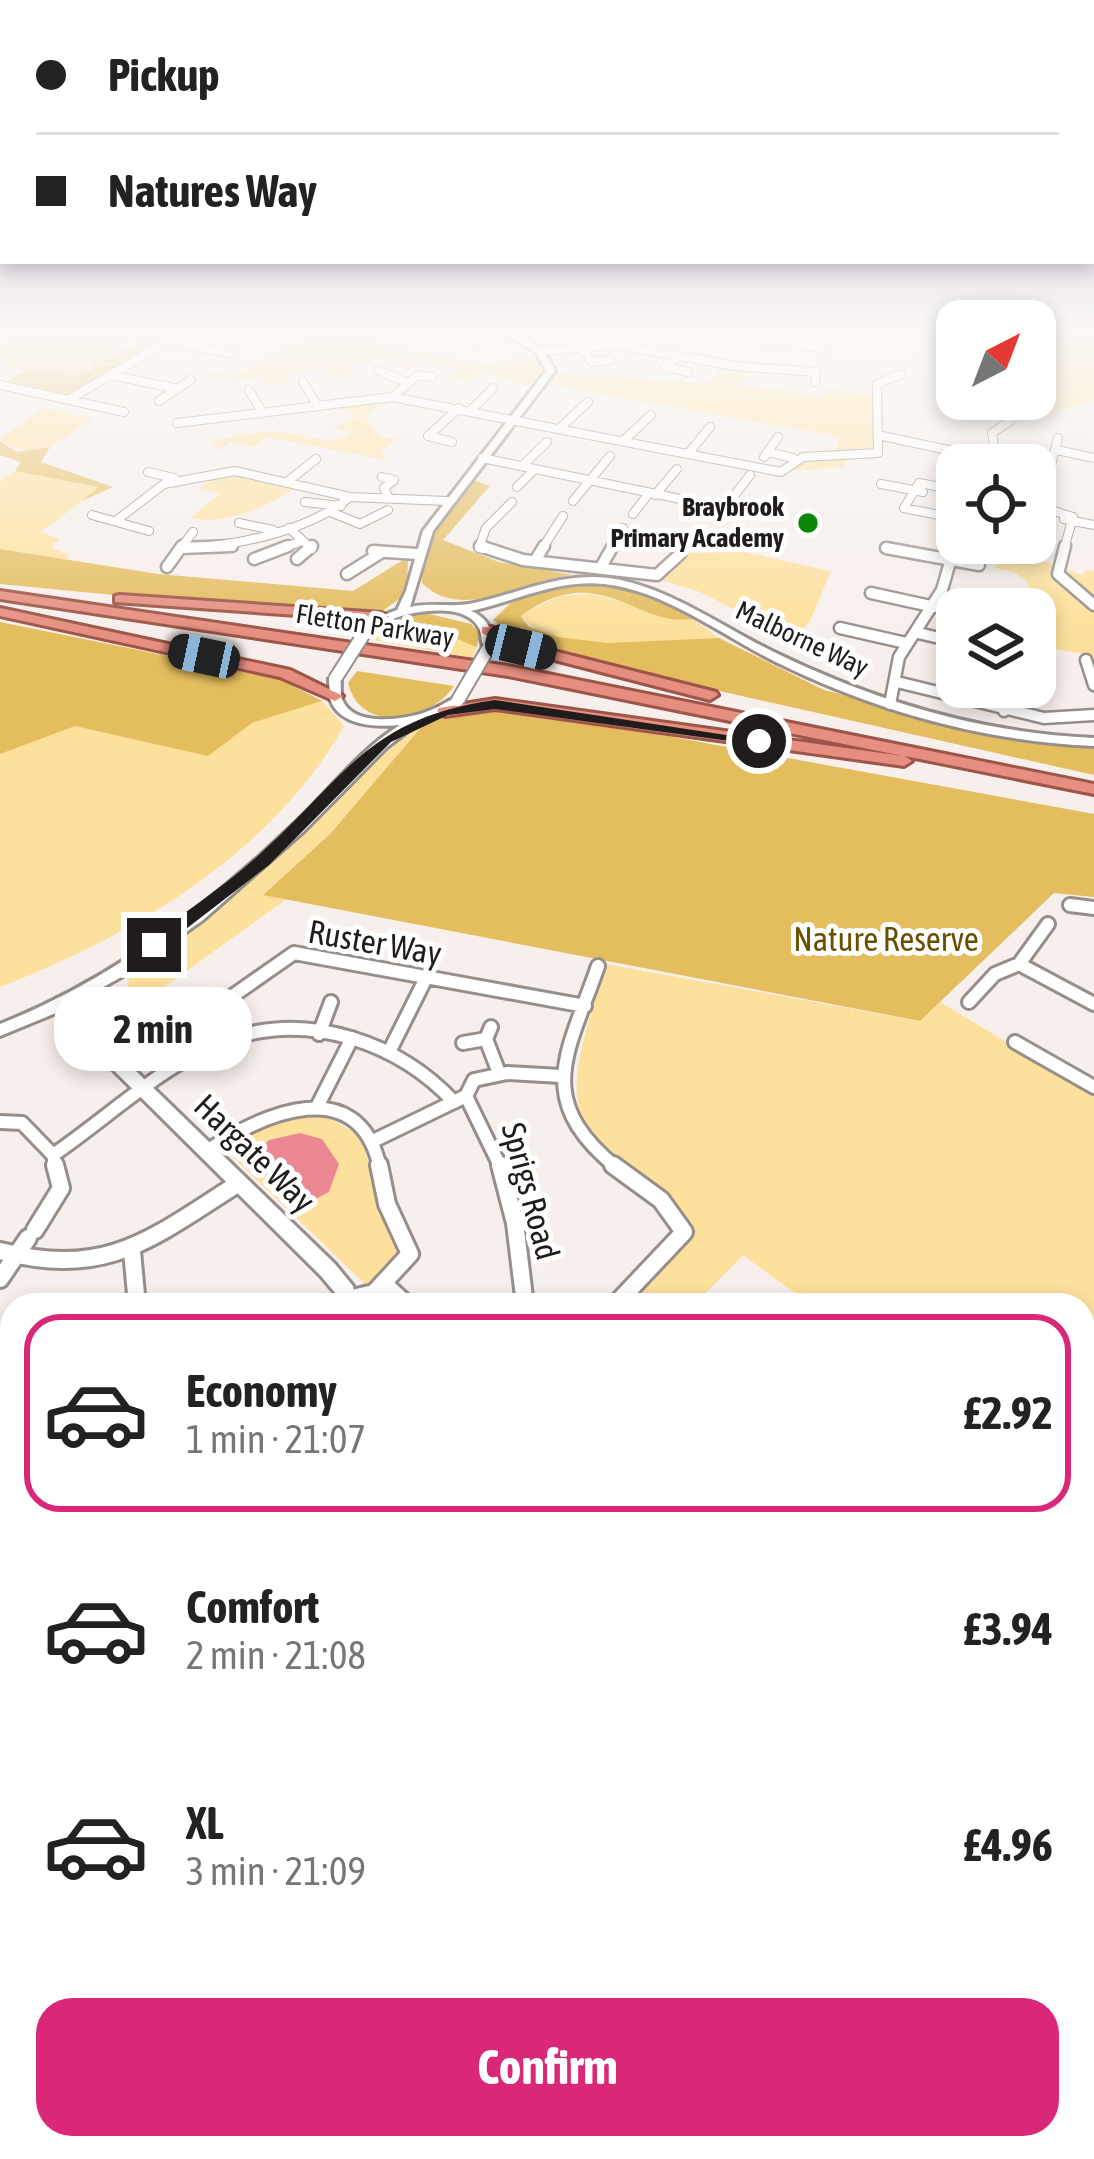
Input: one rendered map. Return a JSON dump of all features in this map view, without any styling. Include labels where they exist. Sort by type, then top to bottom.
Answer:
[{"type":"highway","points":[[0,592],[356,620],[382,617]]},
{"type":"highway","name":"Fletton Parkway","points":[[0,592],[508,671],[1094,789]]},
{"type":"highway","points":[[0,611],[335,687]]},
{"type":"highway","name":"Fletton Parkway","points":[[0,611],[501,685],[934,765],[1094,800]]},
{"type":"highway","points":[[485,633],[521,647],[1005,769]]},
{"type":"highway","points":[[452,706],[495,704],[934,765]]},
{"type":"street","points":[[431,433],[428,436],[452,442]]},
{"type":"street","points":[[403,610],[413,591],[417,554],[447,501],[503,433]]},
{"type":"street","points":[[580,433],[781,472],[794,458]]},
{"type":"street","points":[[623,441],[632,433]]},
{"type":"street","points":[[688,454],[706,433]]},
{"type":"street","points":[[916,455],[941,433]]},
{"type":"street","points":[[778,437],[766,454],[872,456],[880,448],[878,435],[936,447]]},
{"type":"street","points":[[517,487],[547,442]]},
{"type":"street","points":[[1056,450],[1058,444],[1085,449],[1094,458]]},
{"type":"street","points":[[573,501],[610,456]]},
{"type":"street","points":[[209,457],[217,472]]},
{"type":"street","points":[[482,458],[753,514]]},
{"type":"street","points":[[287,482],[316,460]]},
{"type":"street","points":[[117,520],[157,488],[240,467],[350,497],[447,501]]},
{"type":"street","points":[[633,514],[677,469]]},
{"type":"street","points":[[147,473],[179,480]]},
{"type":"street","points":[[724,509],[750,476]]},
{"type":"street","points":[[382,477],[394,480],[384,488],[388,496]]},
{"type":"street","points":[[936,487],[919,482],[904,508],[936,513]]},
{"type":"street","points":[[880,484],[915,490]]},
{"type":"street","points":[[181,548],[231,548],[337,510],[350,497]]},
{"type":"street","points":[[305,502],[337,510],[360,524],[388,510]]},
{"type":"street","points":[[512,502],[486,528],[479,548],[569,568],[602,565],[615,574],[657,575],[682,554]]},
{"type":"street","points":[[1056,511],[1066,511],[1072,521],[1058,574],[1094,605]]},
{"type":"street","points":[[92,515],[149,531]]},
{"type":"street","points":[[536,561],[562,516]]},
{"type":"street","points":[[1072,521],[1094,525]]},
{"type":"street","points":[[239,523],[273,530]]},
{"type":"street","points":[[289,528],[314,551],[297,559]]},
{"type":"street","points":[[602,565],[623,528]]},
{"type":"street","points":[[167,567],[193,532]]},
{"type":"street","points":[[254,560],[302,541]]},
{"type":"street","points":[[886,548],[936,559]]},
{"type":"street","points":[[346,574],[377,552],[417,554]]},
{"type":"street","points":[[969,564],[979,565]]},
{"type":"street","name":"Malborne Way","points":[[454,610],[553,580],[615,574],[786,662],[890,704],[999,732],[1094,742]]},
{"type":"street","points":[[413,591],[434,607]]},
{"type":"street","points":[[872,593],[936,602]]},
{"type":"street","name":"Malborne Way","points":[[485,633],[497,600]]},
{"type":"street","points":[[890,704],[897,682],[895,664],[936,605]]},
{"type":"street","points":[[0,1030],[27,1021],[125,965],[212,904],[299,828],[359,763],[415,722],[452,706],[485,633],[454,610],[434,607],[403,610],[382,617],[367,629],[335,687],[370,737],[359,763]]},
{"type":"street","points":[[840,628],[906,643]]},
{"type":"street","points":[[918,633],[936,637]]},
{"type":"street","points":[[1086,660],[1094,685]]},
{"type":"street","points":[[897,682],[1004,711],[1061,720],[1094,715]]},
{"type":"street","points":[[359,717],[415,722]]},
{"type":"street","points":[[1070,905],[1094,908]]},
{"type":"street","points":[[969,1001],[995,974],[1019,964],[1023,952],[1048,924]]},
{"type":"street","name":"Ruster Way","points":[[224,1042],[207,1019],[285,956],[585,1006]]},
{"type":"street","points":[[1019,964],[1094,1003]]},
{"type":"street","points":[[598,966],[562,1076],[574,1123],[598,1156],[683,1223],[678,1240],[627,1293]]},
{"type":"street","points":[[391,1050],[426,978]]},
{"type":"street","points":[[319,1034],[332,1002]]},
{"type":"street","name":"Hargate Way","points":[[56,1004],[328,1270],[342,1293]]},
{"type":"street","points":[[463,1043],[489,1034],[499,1073]]},
{"type":"street","name":"Sprigs Road","points":[[53,1156],[238,1036],[352,1038],[421,1066],[488,1129],[515,1224],[524,1293]]},
{"type":"street","points":[[316,1107],[352,1038]]},
{"type":"street","points":[[1015,1042],[1082,1076],[1094,1087]]},
{"type":"street","points":[[1082,1076],[1094,1064]]},
{"type":"street","points":[[371,1142],[460,1099],[474,1080],[499,1073],[562,1076]]},
{"type":"street","points":[[207,1151],[260,1115],[316,1107],[335,1113],[371,1142],[388,1206],[410,1254],[385,1285],[367,1293]]},
{"type":"street","points":[[0,1122],[22,1124],[53,1156],[61,1188],[32,1234],[9,1253],[0,1279]]},
{"type":"street","points":[[9,1253],[50,1264],[132,1251],[239,1183]]},
{"type":"street","points":[[132,1251],[136,1293]]},
{"type":"street","points":[[385,1285],[394,1293]]},
{"type":"shaded area","points":[[9,433],[72,433],[36,450],[12,447],[0,439]]},
{"type":"shaded area","points":[[262,433],[326,440],[352,434],[349,433],[398,438],[380,452],[388,460],[265,437],[254,447],[230,442],[218,451],[213,440]]},
{"type":"shaded area","points":[[816,433],[876,433],[876,448],[847,456],[845,467],[786,471],[796,458],[834,454],[840,437]]},
{"type":"shaded area","points":[[15,471],[100,487],[41,532],[59,539],[51,548],[70,555],[65,559],[0,549],[0,481]]},
{"type":"shaded area","points":[[223,472],[300,485],[233,516],[190,518],[220,494],[199,488]]},
{"type":"shaded area","points":[[744,552],[831,571],[810,621],[794,639],[700,592],[629,570],[621,575],[638,583],[673,597],[691,605],[819,673],[882,690],[873,691],[846,684],[815,672],[782,656],[670,596],[617,575],[627,569],[659,576],[685,553]]},
{"type":"shaded area","points":[[996,564],[1051,564],[1083,575],[1086,570],[1094,571],[1094,662],[1091,655],[1056,649],[1056,588],[1027,588],[1030,585],[1016,573],[995,568]]},
{"type":"shaded area","points":[[588,594],[669,618],[693,619],[719,638],[585,643],[536,630],[521,615],[559,596]]},
{"type":"shaded area","points":[[0,622],[280,679],[322,701],[344,726],[314,772],[278,813],[195,885],[100,942],[0,987]]},
{"type":"shaded area","points":[[435,628],[476,647],[473,658],[373,640],[383,631],[406,636]]},
{"type":"shaded area","points":[[424,724],[330,834],[264,894],[285,900],[141,1004],[168,1031],[133,1054],[122,1022],[131,967],[245,886],[297,839],[366,764]]},
{"type":"shaded area","points":[[605,964],[919,1021],[940,1002],[1094,1095],[1094,1293],[795,1293],[743,1255],[706,1293],[633,1293],[691,1228],[685,1215],[591,1132],[580,1110],[580,1054]]},
{"type":"shaded area","points":[[323,1114],[361,1137],[380,1202],[402,1250],[367,1286],[222,1146],[272,1116]]},
{"type":"shaded area","points":[[300,1133],[322,1139],[339,1164],[329,1192],[299,1208],[249,1160],[269,1140]]},
{"type":"green space","points":[[0,441],[17,452],[50,447],[41,462],[113,487],[82,501],[98,487],[15,471],[21,462],[0,455]]},
{"type":"green space","points":[[474,480],[490,486],[443,540],[499,562],[573,575],[475,599],[438,595],[422,583],[431,540]]},
{"type":"green space","points":[[0,549],[158,574],[353,591],[408,557],[407,593],[384,610],[332,616],[0,584]]},
{"type":"green space","points":[[556,584],[628,590],[693,619],[672,619],[615,599],[573,593],[521,616],[529,627],[557,637],[608,643],[719,638],[824,690],[1001,735],[1094,749],[1094,775],[573,658],[517,638],[493,620],[521,593]]},
{"type":"green space","points":[[425,613],[471,624],[481,634],[476,647],[435,629],[406,636],[383,631],[406,615]]},
{"type":"green space","points":[[0,622],[280,679],[322,701],[252,723],[208,756],[75,726],[0,754]]},
{"type":"green space","points":[[357,671],[454,686],[413,715],[381,716],[355,700],[348,683]]},
{"type":"green space","name":"Nature Reserve","points":[[465,709],[520,709],[1094,814],[1094,897],[1054,893],[920,1021],[263,895],[330,834],[424,724]]},
{"type":"place","name":"Braybrook Primary Academy","points":[[808,523]]},
{"type":"route","points":[[154,945],[263,861],[385,739],[445,711],[495,704],[759,741]]}]
